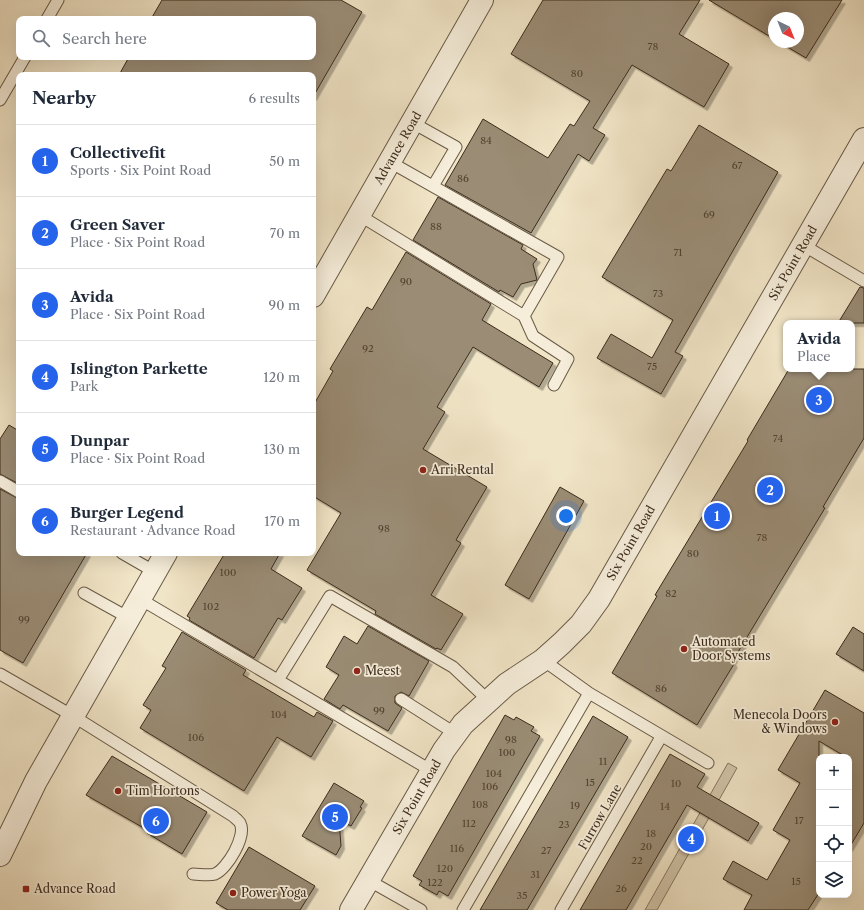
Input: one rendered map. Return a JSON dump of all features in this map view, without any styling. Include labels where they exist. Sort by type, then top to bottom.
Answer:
[{"type":"street","name":"Advance Road","points":[[316,291],[482,0]]},
{"type":"street","name":"Six Point Road","points":[[351,910],[432,771],[463,724],[507,684],[543,660],[581,624],[599,599],[864,139]]},
{"type":"street","points":[[0,855],[36,782],[164,556]]},
{"type":"lane","points":[[49,16],[58,0]]},
{"type":"lane","points":[[16,72],[23,60]]},
{"type":"lane","points":[[0,100],[16,72]]},
{"type":"lane","points":[[413,123],[456,147],[433,186]]},
{"type":"lane","points":[[390,162],[558,257],[524,316]]},
{"type":"lane","points":[[359,215],[524,316],[533,336],[568,359],[554,385]]},
{"type":"lane","points":[[803,245],[864,281]]},
{"type":"lane","points":[[0,481],[16,490]]},
{"type":"lane","points":[[127,556],[155,572]]},
{"type":"lane","points":[[84,593],[129,618]]},
{"type":"lane","points":[[278,680],[330,596],[453,667],[488,700]]},
{"type":"lane","points":[[140,599],[432,771]]},
{"type":"lane","points":[[543,660],[589,693],[661,737],[708,763]]},
{"type":"lane","points":[[0,674],[73,716],[233,816],[240,823],[241,832],[235,853],[225,866],[214,874],[193,874]]},
{"type":"lane","points":[[463,910],[589,693]]},
{"type":"lane","points":[[401,699],[456,734]]},
{"type":"lane","name":"Furrow Lane","points":[[561,910],[661,737]]},
{"type":"lane","points":[[368,880],[421,910]]},
{"type":"shaded area","points":[[728,763],[737,768],[657,910],[645,910]]},
{"type":"building","points":[[162,0],[341,0],[362,12],[316,92],[316,72],[121,72],[127,60],[316,60],[316,16],[153,16]]},
{"type":"building","points":[[543,0],[700,0],[679,34],[729,64],[704,107],[632,65],[593,128],[605,135],[589,161],[578,154],[531,233],[445,185],[483,119],[548,158],[570,124],[574,126],[590,101],[511,54]]},
{"type":"building","points":[[709,0],[842,0],[806,58],[789,48],[804,48],[804,12],[768,12],[768,35]]},
{"type":"building","points":[[699,125],[778,172],[675,352],[683,356],[661,394],[597,358],[611,334],[652,358],[673,320],[602,277],[667,169],[671,171]]},
{"type":"building","points":[[438,197],[523,245],[521,249],[537,259],[533,264],[537,280],[521,284],[513,297],[500,290],[499,292],[413,240]]},
{"type":"building","points":[[406,252],[491,304],[482,320],[553,363],[539,387],[473,347],[437,407],[445,412],[423,449],[487,487],[456,540],[461,543],[431,595],[463,614],[441,650],[436,649],[375,614],[376,611],[307,570],[341,513],[316,498],[316,401],[333,371],[330,369],[367,307],[372,310]]},
{"type":"building","points":[[860,287],[864,288],[864,323],[855,323],[855,320],[840,320]]},
{"type":"building","points":[[855,369],[864,369],[864,438],[823,507],[825,508],[732,662],[734,664],[697,725],[612,673],[657,596],[655,595],[748,441],[747,440],[787,372],[855,372]]},
{"type":"building","points":[[9,425],[16,429],[16,482],[0,474],[0,439]]},
{"type":"building","points":[[560,487],[584,501],[529,599],[505,585]]},
{"type":"building","points":[[0,489],[16,497],[16,556],[85,556],[23,663],[0,650]]},
{"type":"building","points":[[223,556],[278,556],[271,569],[302,588],[282,620],[278,618],[254,658],[189,620],[190,618],[187,616]]},
{"type":"building","points":[[368,626],[429,661],[409,696],[401,692],[395,696],[395,703],[402,708],[388,731],[343,705],[340,709],[324,699],[339,675],[326,667],[344,636],[357,644]]},
{"type":"building","points":[[853,627],[864,634],[864,671],[836,654]]},
{"type":"building","points":[[182,632],[246,670],[243,675],[314,717],[317,712],[333,721],[311,757],[277,737],[244,791],[140,728],[151,710],[143,705],[166,668],[162,666]]},
{"type":"building","points":[[825,690],[864,713],[864,823],[852,843],[852,754],[841,754],[819,741],[819,754],[816,754],[816,898],[808,910],[744,910],[752,895],[723,879],[733,861],[767,880],[790,840],[773,830],[800,783],[778,770]]},
{"type":"building","points":[[505,715],[514,720],[516,717],[534,727],[531,731],[540,736],[448,896],[439,891],[437,895],[419,885],[422,881],[413,876]]},
{"type":"building","points":[[593,716],[628,737],[527,910],[480,910]]},
{"type":"building","points":[[670,754],[705,774],[697,787],[759,823],[748,841],[687,805],[626,910],[580,910]]},
{"type":"building","points":[[112,756],[207,812],[182,854],[147,833],[149,831],[86,795]]},
{"type":"building","points":[[334,783],[364,801],[360,807],[362,808],[351,826],[339,820],[341,846],[336,855],[302,836]]},
{"type":"building","points":[[249,847],[315,886],[300,910],[228,910],[216,903]]},
{"type":"place","name":"Avida","points":[[819,400]]},
{"type":"place","name":"Arri Rental","points":[[423,470]]},
{"type":"place","name":"Green Saver","points":[[770,490]]},
{"type":"place","name":"Collectivefit","points":[[717,516]]},
{"type":"place","name":"Automated Door Systems","points":[[684,649]]},
{"type":"place","name":"Meest","points":[[357,671]]},
{"type":"place","name":"Menecola Doors & Windows","points":[[835,722]]},
{"type":"place","name":"Tim Hortons","points":[[118,791]]},
{"type":"place","name":"Dunpar","points":[[335,817]]},
{"type":"place","name":"Burger Legend","points":[[156,821]]},
{"type":"place","name":"Islington Parkette","points":[[691,839]]},
{"type":"place","name":"Advance Road","points":[[26,889]]},
{"type":"place","name":"Power Yoga","points":[[233,893]]}]
